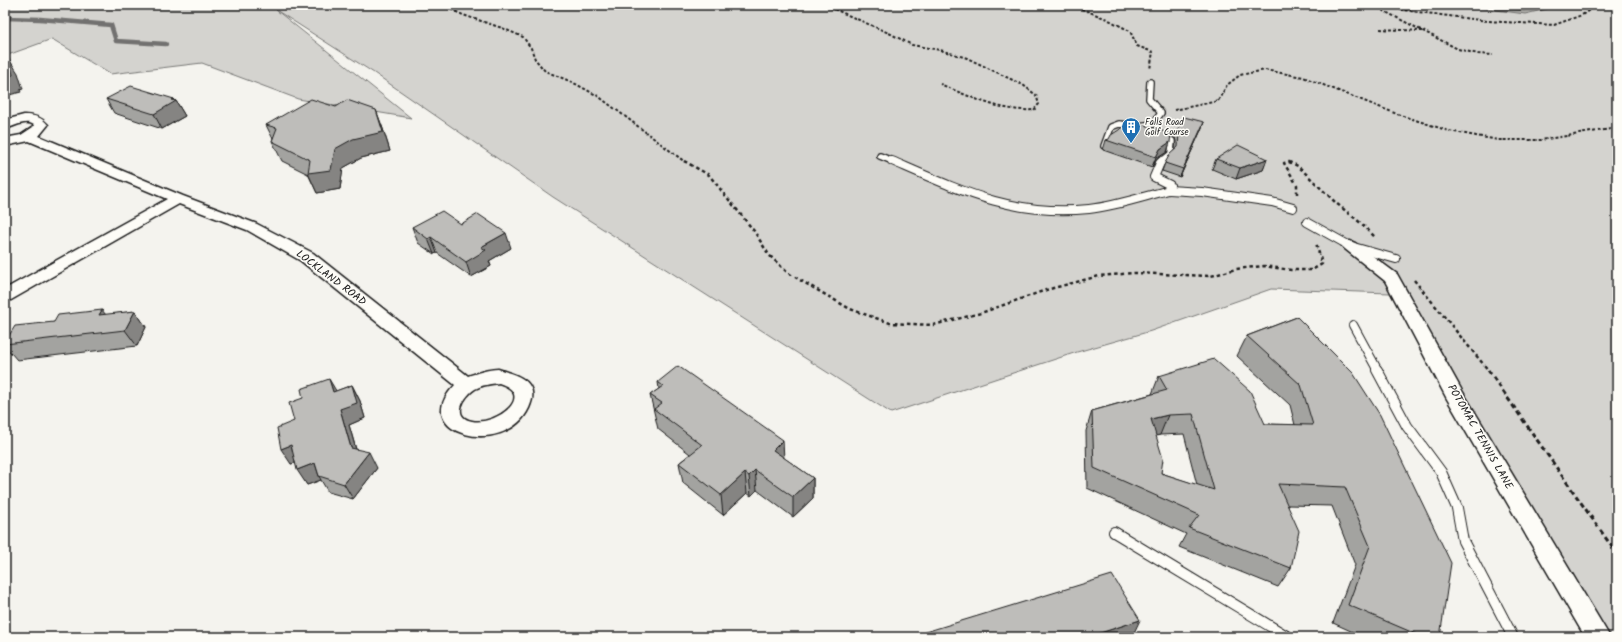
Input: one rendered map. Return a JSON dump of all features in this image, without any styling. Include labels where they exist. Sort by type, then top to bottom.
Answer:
[{"type":"street","points":[[5,125],[28,119],[41,124],[40,128],[28,136],[5,142]]},
{"type":"street","name":"LOCKLAND ROAD","points":[[28,136],[178,199],[252,228],[307,257],[466,385]]},
{"type":"street","points":[[5,296],[178,199]]},
{"type":"street","name":"POTOMAC TENNIS LANE","points":[[1350,246],[1391,278],[1454,394],[1598,637]]},
{"type":"lane","points":[[1104,146],[1111,127],[1119,124],[1138,126],[1153,124],[1162,113],[1149,99],[1150,82]]},
{"type":"lane","points":[[1138,126],[1144,132]]},
{"type":"lane","points":[[1158,137],[1172,141],[1171,154],[1160,163],[1154,177],[1170,185],[1169,190]]},
{"type":"lane","points":[[880,156],[965,193],[998,202],[1029,207],[1078,210],[1103,207],[1169,190],[1202,192],[1272,202],[1293,208]]},
{"type":"lane","points":[[1307,222],[1350,246],[1396,259]]},
{"type":"lane","points":[[1353,325],[1407,426],[1441,472],[1457,508],[1463,541],[1513,637]]},
{"type":"lane","points":[[1114,532],[1288,637]]},
{"type":"path","points":[[442,5],[463,15],[502,28],[523,37],[535,59],[545,71],[572,82],[598,96],[680,159],[709,175],[749,225],[769,255],[788,272],[850,309],[890,323],[933,325],[981,313],[1046,290],[1099,276],[1134,273],[1211,276],[1236,269],[1264,266],[1291,270],[1312,270],[1322,264],[1312,231],[1307,222]]},
{"type":"path","points":[[826,5],[912,45],[940,50],[967,58],[1023,85],[1036,95],[1039,104],[1034,110],[1004,110],[940,84]]},
{"type":"path","points":[[1072,5],[1107,19],[1130,31],[1137,46],[1153,52],[1151,57],[1150,82]]},
{"type":"path","points":[[1364,5],[1487,21],[1554,25],[1582,15],[1597,5]]},
{"type":"path","points":[[1375,7],[1458,50],[1493,55]]},
{"type":"path","points":[[1380,29],[1423,31]]},
{"type":"path","points":[[1162,113],[1218,101],[1227,85],[1240,76],[1265,70],[1303,77],[1397,114],[1449,131],[1498,140],[1540,140],[1580,135],[1617,128]]},
{"type":"path","points":[[1293,208],[1297,198],[1297,184],[1284,163],[1289,162],[1298,166],[1311,177],[1321,190],[1362,224],[1396,259],[1497,381],[1617,554]]},
{"type":"shaded area","name":"Falls Road Golf Course","points":[[5,5],[1617,5],[1617,637],[1588,637],[1390,293],[1271,289],[1151,331],[1077,352],[891,413],[553,197],[374,73],[276,10],[411,118],[298,99],[202,63],[110,74],[52,39],[5,56]]},
{"type":"water","points":[[1460,5],[1554,5],[1547,9],[1525,14]]},
{"type":"building","points":[[9,59],[13,75],[10,76],[11,78],[5,79],[5,60]]},
{"type":"building","points":[[131,86],[174,99],[172,100],[176,101],[154,114],[106,99]]},
{"type":"building","points":[[311,99],[336,107],[347,100],[376,110],[383,132],[353,139],[335,149],[331,170],[308,173],[310,160],[272,141],[277,128],[266,125]]},
{"type":"building","points":[[1184,117],[1204,122],[1183,169],[1165,163],[1170,154],[1178,147],[1178,130]]},
{"type":"building","points":[[1133,121],[1171,134],[1170,142],[1160,149],[1156,157],[1106,140],[1109,139],[1111,135]]},
{"type":"building","points":[[1238,145],[1267,159],[1240,168],[1216,159]]},
{"type":"building","points":[[442,211],[461,224],[478,214],[506,233],[481,247],[486,250],[466,262],[431,237],[428,239],[412,227]]},
{"type":"building","points":[[102,310],[99,315],[135,311],[125,330],[5,344],[15,326],[54,322],[58,315]]},
{"type":"building","points":[[1297,317],[1353,373],[1380,415],[1451,563],[1440,637],[1423,637],[1348,605],[1370,546],[1345,487],[1278,484],[1299,531],[1291,568],[1189,528],[1199,515],[1094,468],[1092,411],[1167,390],[1159,376],[1214,359],[1250,391],[1265,424],[1313,425],[1301,385],[1247,336]],"holes":[[[1193,414],[1214,490],[1161,473],[1163,459],[1151,419],[1168,415]]]},
{"type":"building","points":[[678,366],[783,440],[773,450],[813,478],[793,497],[755,470],[749,476],[745,473],[721,495],[679,463],[702,445],[654,409],[662,403],[650,395],[663,386],[658,382]]},
{"type":"building","points":[[329,379],[333,392],[352,385],[357,403],[340,409],[351,448],[369,452],[344,484],[319,476],[315,463],[297,470],[291,445],[281,449],[277,428],[294,421],[289,403],[303,398],[301,389]]},
{"type":"building","points":[[1112,575],[1140,620],[1088,637],[909,637]]},
{"type":"waterway","points":[[5,18],[40,19],[111,25],[116,41],[166,44]]},
{"type":"place","name":"Falls Road Golf Course","points":[[1131,144]]}]
